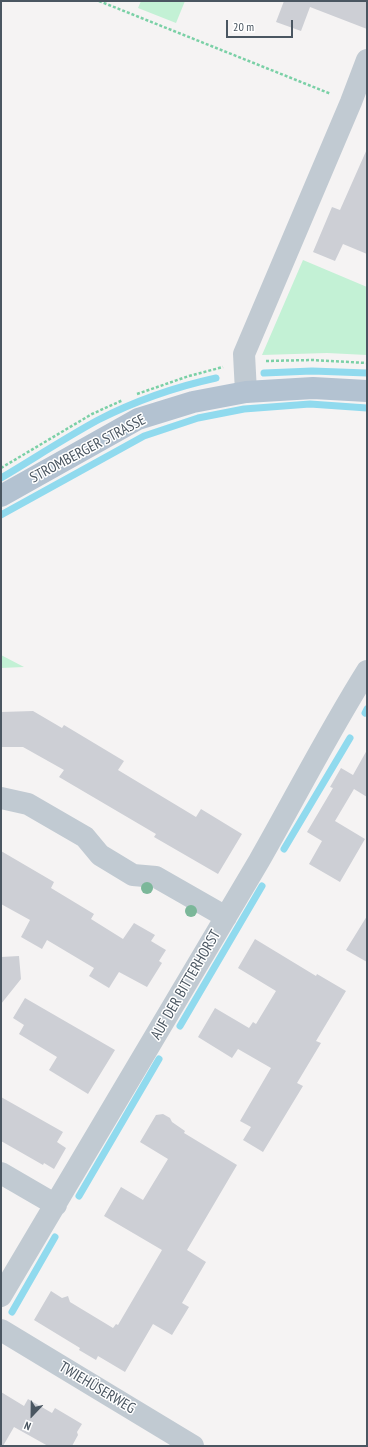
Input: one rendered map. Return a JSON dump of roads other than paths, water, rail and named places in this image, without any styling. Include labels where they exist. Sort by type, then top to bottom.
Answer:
[{"type":"main road","name":"STROMBERGER STRASSE","points":[[1,496],[138,419],[193,402],[246,392],[313,388],[367,391]]},
{"type":"street","points":[[246,392],[244,354],[351,102],[367,60]]},
{"type":"street","name":"AUF DER BITTERHORST","points":[[1,1296],[56,1206],[226,917],[340,715],[367,671]]},
{"type":"street","points":[[1,798],[28,804],[85,837],[100,855],[133,875],[156,877],[226,917]]},
{"type":"street","points":[[1,1173],[56,1206]]},
{"type":"street","name":"TWIEHÜSERWEG","points":[[1,1330],[193,1446]]},
{"type":"waterway","points":[[264,373],[312,371],[367,373]]},
{"type":"waterway","points":[[1,478],[73,434],[112,413],[156,395],[216,378]]},
{"type":"waterway","points":[[1,515],[144,436],[198,418],[244,409],[310,404],[367,408]]},
{"type":"waterway","points":[[365,713],[367,709]]},
{"type":"waterway","points":[[284,849],[350,738]]},
{"type":"waterway","points":[[180,1026],[262,886]]},
{"type":"waterway","points":[[79,1196],[159,1059]]},
{"type":"waterway","points":[[12,1312],[55,1237]]}]
